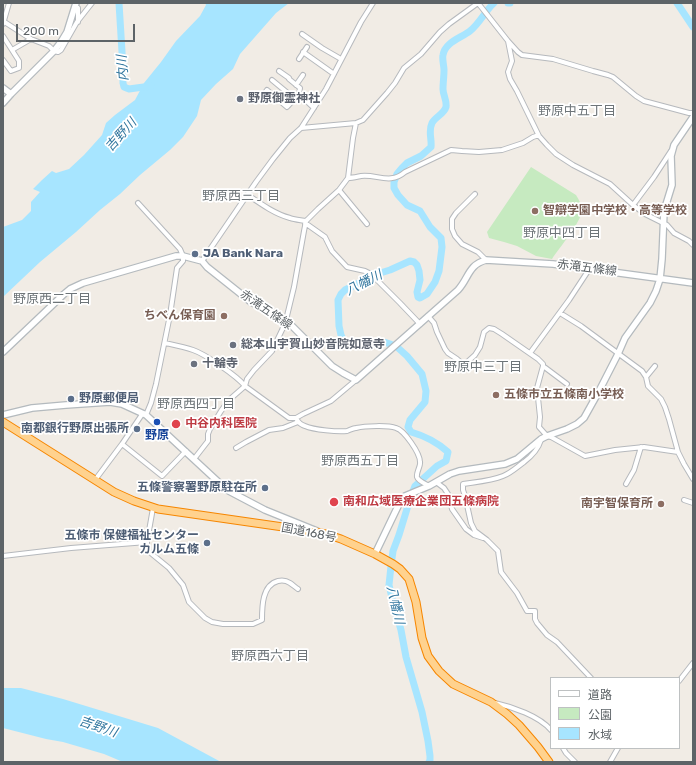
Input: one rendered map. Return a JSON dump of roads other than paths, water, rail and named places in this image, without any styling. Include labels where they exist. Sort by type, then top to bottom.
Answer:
[{"type":"highway","name":"国道168号","points":[[3,422],[114,492],[153,508],[326,534],[341,539],[390,562],[400,569],[409,579],[416,602],[422,638],[428,656],[439,672],[453,684],[491,702],[507,714],[538,746],[549,762]]},
{"type":"street","points":[[9,3],[3,23],[58,52],[61,50],[78,22],[92,3]]},
{"type":"street","points":[[202,261],[272,159],[290,138],[301,128],[326,89],[361,22],[373,3]]},
{"type":"street","points":[[301,128],[356,123],[363,120],[395,83],[404,68],[421,54],[449,24],[478,3],[508,41],[522,55],[553,59],[593,72],[608,75],[613,77],[644,101],[693,113]]},
{"type":"street","points":[[76,4],[78,8],[78,22]]},
{"type":"street","points":[[3,103],[54,51],[67,32],[76,4]]},
{"type":"street","points":[[302,34],[341,59]]},
{"type":"street","points":[[3,36],[19,61],[19,68],[11,71],[3,60]]},
{"type":"street","points":[[12,50],[31,39]]},
{"type":"street","points":[[508,41],[512,61],[508,72],[539,136],[556,154],[573,166],[610,184],[645,214],[663,223],[674,233],[689,241],[693,245]]},
{"type":"street","points":[[299,59],[307,47]]},
{"type":"street","points":[[303,52],[334,74]]},
{"type":"street","points":[[279,71],[300,88],[300,94],[314,108]]},
{"type":"street","points":[[296,85],[303,75]]},
{"type":"street","points":[[272,80],[295,99]]},
{"type":"street","points":[[3,88],[11,94]]},
{"type":"street","points":[[262,97],[267,90],[287,107],[300,94]]},
{"type":"street","points":[[633,205],[654,177],[693,117]]},
{"type":"street","points":[[194,459],[208,441],[210,429],[221,411],[229,400],[245,386],[254,370],[272,350],[286,320],[306,223],[318,209],[339,190],[348,178],[356,123]]},
{"type":"street","points":[[348,178],[361,176],[385,179],[397,177],[404,172],[451,150],[479,152],[502,150],[539,136]]},
{"type":"street","points":[[375,554],[400,502],[405,496],[459,471],[512,462],[547,436],[567,429],[577,424],[584,418],[625,338],[650,303],[656,291],[660,278],[662,259],[664,211],[672,185],[672,149]]},
{"type":"street","points":[[339,190],[367,224]]},
{"type":"street","points":[[236,448],[269,430],[283,428],[297,420],[303,414],[331,401],[462,286],[471,269],[476,264],[486,260],[478,252],[462,244],[455,236],[452,229],[452,219],[475,194]]},
{"type":"street","points":[[248,195],[281,215],[306,223],[325,237],[332,251],[347,267],[366,271],[371,274],[420,324]]},
{"type":"street","points":[[95,480],[151,403],[165,343],[177,268],[183,261],[183,256],[180,249],[138,203]]},
{"type":"street","name":"赤滝五條線","points":[[3,352],[64,294],[76,286],[170,258],[183,256],[202,261],[207,267],[255,305],[286,320],[332,366],[356,380]]},
{"type":"street","name":"赤滝五條線","points":[[486,260],[590,268],[693,283]]},
{"type":"street","points":[[530,353],[560,313],[590,268]]},
{"type":"street","points":[[560,313],[581,326],[642,371],[646,377],[648,386],[661,399],[665,407],[678,452],[693,479]]},
{"type":"street","points":[[428,316],[434,323],[445,349],[464,365],[475,355],[480,347],[484,332],[489,328],[494,329],[530,353],[543,364],[543,366],[567,384]]},
{"type":"street","points":[[165,343],[194,350],[240,380],[245,386],[289,418],[297,420],[304,426],[328,431],[348,431],[357,428],[387,426],[398,428],[406,436],[420,459],[421,464],[417,476],[425,486]]},
{"type":"street","points":[[543,366],[537,388],[540,417],[539,427],[547,436],[585,456],[641,447],[678,452]]},
{"type":"street","points":[[646,377],[655,366]]},
{"type":"street","points":[[3,415],[32,408],[110,402],[122,404],[144,414],[227,490],[265,510],[326,534]]},
{"type":"street","points":[[541,440],[537,450],[513,470],[502,476],[463,484],[463,490],[471,523],[475,531],[498,551],[501,572],[517,593],[527,611],[535,611],[535,619],[547,635],[558,642],[590,677]]},
{"type":"street","points":[[122,444],[162,476],[186,451]]},
{"type":"street","points":[[626,484],[634,470],[641,447]]},
{"type":"street","points":[[436,482],[444,488],[448,494],[452,509],[466,529],[474,535],[487,540]]},
{"type":"street","points":[[684,500],[693,503]]},
{"type":"street","points":[[153,508],[147,550],[168,568],[182,585],[189,602],[205,618],[212,622],[223,624],[253,624],[262,620],[262,605],[266,591],[273,583],[280,581],[289,582],[298,589]]},
{"type":"street","points":[[3,556],[71,548],[147,542]]},
{"type":"street","points":[[680,680],[693,663]]},
{"type":"street","points":[[491,702],[522,712],[538,720],[550,729]]},
{"type":"street","points":[[564,749],[566,753],[575,762]]},
{"type":"street","points":[[610,762],[617,749]]},
{"type":"water","name":"吉野川","points":[[205,3],[289,3],[276,13],[240,54],[233,69],[201,100],[197,116],[183,137],[120,194],[40,262],[3,297],[3,227],[22,220],[31,211],[31,202],[40,192],[33,189],[52,171],[56,173],[69,169],[102,135],[106,123],[135,100],[144,83],[176,41],[200,16],[206,5]]},
{"type":"water","name":"吉野川","points":[[3,688],[21,688],[63,699],[158,728],[221,762],[123,762],[104,754],[63,742],[3,728]]},
{"type":"waterway","name":"内川","points":[[119,3],[124,87],[129,89],[151,86]]},
{"type":"waterway","name":"八幡川","points":[[429,762],[430,756],[428,741],[422,712],[406,657],[401,630],[389,585],[393,551],[415,486],[437,466],[446,461],[448,452],[431,440],[411,432],[408,427],[410,420],[425,402],[426,391],[422,374],[407,356],[397,347],[384,342],[358,345],[345,341],[341,335],[339,326],[338,300],[345,290],[377,274],[410,261],[417,265],[419,271],[420,280],[417,292],[418,297],[420,298],[427,294],[435,282],[439,271],[442,247],[441,238],[430,227],[420,211],[407,205],[398,195],[394,188],[394,182],[397,174],[407,163],[421,156],[431,147],[431,126],[433,121],[443,112],[446,107],[443,89],[444,51],[450,44],[474,28],[494,3]]},
{"type":"waterway","name":"八幡川","points":[[677,3],[693,27]]},
{"type":"place","name":"野原御霊神社","points":[[240,99]]},
{"type":"place","name":"智辯学園中学校・高等学校","points":[[535,211]]},
{"type":"place","name":"JA Bank Nara","points":[[195,254]]},
{"type":"place","name":"ちべん保育園","points":[[224,316]]},
{"type":"place","name":"総本山宇賀山妙音院如意寺","points":[[233,345]]},
{"type":"place","name":"十輪寺","points":[[194,364]]},
{"type":"place","name":"五條市立五條南小学校","points":[[496,395]]},
{"type":"place","name":"野原郵便局","points":[[71,399]]},
{"type":"place","name":"野原","points":[[157,422]]},
{"type":"place","name":"中谷内科医院","points":[[176,424]]},
{"type":"place","name":"南都銀行野原出張所","points":[[137,429]]},
{"type":"place","name":"五條警察署野原駐在所","points":[[265,488]]},
{"type":"place","name":"南和広域医療企業団五條病院","points":[[334,502]]},
{"type":"place","name":"南宇智保育所","points":[[661,504]]},
{"type":"place","name":"五條市 保健福祉センター カルム五條","points":[[207,543]]},
{"type":"district","name":"野原中五丁目","points":[[577,111]]},
{"type":"district","name":"野原西三丁目","points":[[241,196]]},
{"type":"district","name":"野原中四丁目","points":[[562,233]]},
{"type":"district","name":"野原西二丁目","points":[[52,299]]},
{"type":"district","name":"野原中三丁目","points":[[483,367]]},
{"type":"district","name":"野原西四丁目","points":[[196,404]]},
{"type":"district","name":"野原西五丁目","points":[[360,461]]},
{"type":"district","name":"野原西六丁目","points":[[270,656]]}]
